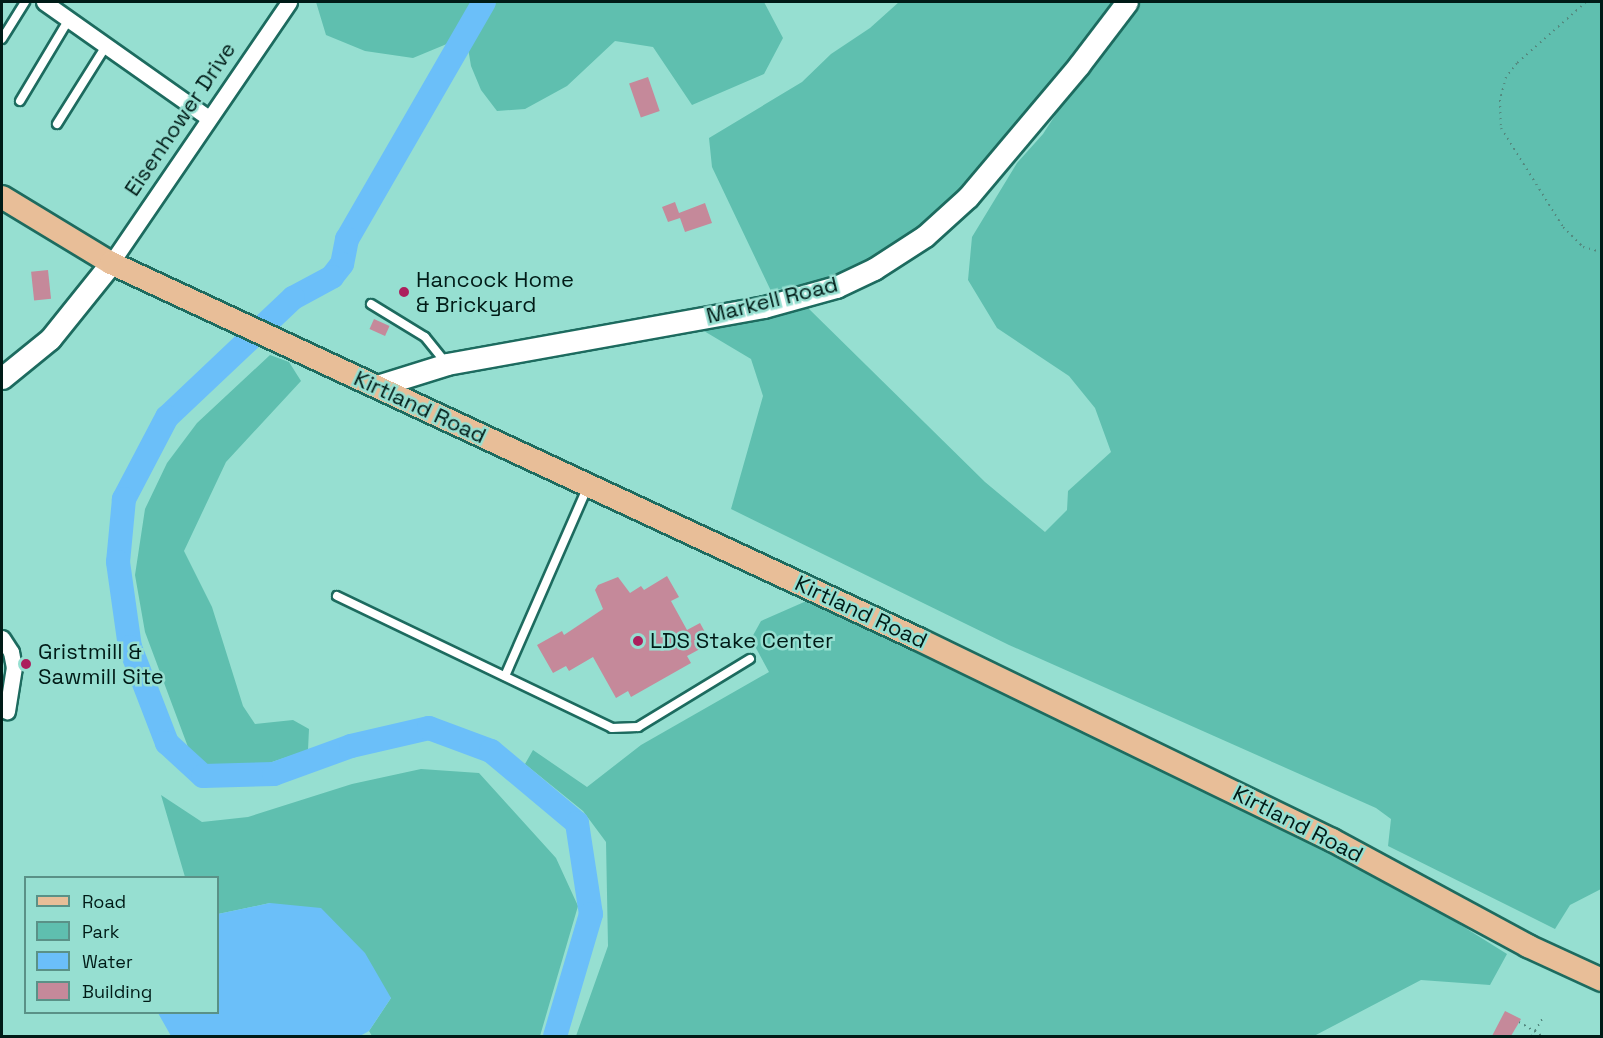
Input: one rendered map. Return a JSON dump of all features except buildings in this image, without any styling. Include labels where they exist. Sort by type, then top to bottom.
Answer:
[{"type":"main road","name":"Kirtland Road","points":[[2,196],[111,262],[918,639],[1322,835],[1528,946],[1602,980]]},
{"type":"street","points":[[44,2],[207,117]]},
{"type":"street","name":"Eisenhower Drive","points":[[111,262],[207,117],[289,2]]},
{"type":"street","name":"Markell Road","points":[[377,386],[447,364],[764,307],[836,286],[874,268],[925,236],[968,197],[1079,65],[1127,2]]},
{"type":"street","points":[[2,378],[50,339],[111,262]]},
{"type":"street","points":[[2,638],[11,652],[14,667],[7,711]]},
{"type":"lane","points":[[2,39],[25,2]]},
{"type":"lane","points":[[20,101],[69,19]]},
{"type":"lane","points":[[57,124],[106,46]]},
{"type":"lane","points":[[370,304],[425,337],[447,364]]},
{"type":"lane","points":[[505,676],[588,486]]},
{"type":"lane","points":[[337,596],[612,728],[638,727],[750,659]]},
{"type":"path","points":[[1586,2],[1516,63],[1506,77],[1500,100],[1501,128],[1563,226],[1583,247],[1602,252]]},
{"type":"path","points":[[1532,1036],[1544,1016]]},
{"type":"path","points":[[1519,1022],[1542,1036]]},
{"type":"green space","points":[[316,2],[764,2],[783,38],[764,74],[692,105],[653,47],[615,41],[567,86],[525,109],[497,111],[481,90],[471,66],[466,36],[413,58],[365,51],[326,35]]},
{"type":"green space","points":[[899,2],[1115,2],[959,195],[883,255],[836,277],[771,291],[712,167],[709,138],[802,82],[831,54],[870,28]]},
{"type":"green space","points":[[1140,2],[1601,2],[1601,889],[1570,905],[1555,929],[1388,846],[1391,819],[1376,808],[1009,645],[731,509],[763,396],[751,359],[704,331],[807,307],[985,482],[1045,532],[1067,510],[1068,491],[1111,452],[1095,408],[1069,376],[997,328],[968,280],[972,237],[1017,163],[1043,134],[1078,80]]},
{"type":"green space","points":[[270,355],[289,362],[301,381],[226,462],[184,551],[212,607],[243,706],[255,724],[293,720],[309,729],[308,750],[251,769],[213,770],[191,755],[145,632],[135,575],[145,509],[167,463],[197,423]]},
{"type":"green space","points":[[811,599],[1376,872],[1507,954],[1490,985],[1421,980],[1314,1036],[576,1036],[608,946],[606,842],[583,811],[525,764],[533,750],[587,787],[641,745],[769,672],[751,639],[761,621]]},
{"type":"green space","points":[[421,769],[479,773],[556,858],[578,906],[540,1036],[372,1036],[369,1031],[391,998],[270,903],[219,914],[219,876],[185,876],[161,795],[202,822],[248,817],[352,784]]},
{"type":"water","points":[[270,903],[321,908],[365,953],[391,998],[369,1031],[360,1036],[171,1036],[159,1014],[219,1014],[219,914]]},
{"type":"waterway","points":[[484,2],[347,239],[342,264],[332,277],[293,298],[167,417],[124,499],[118,562],[130,647],[167,743],[203,776],[274,774],[351,746],[429,728],[491,751],[577,823],[591,914],[555,1036]]},
{"type":"place","name":"Hancock Home & Brickyard","points":[[404,292]]},
{"type":"place","name":"LDS Stake Center","points":[[638,641]]},
{"type":"place","name":"Gristmill & Sawmill Site","points":[[26,664]]}]
